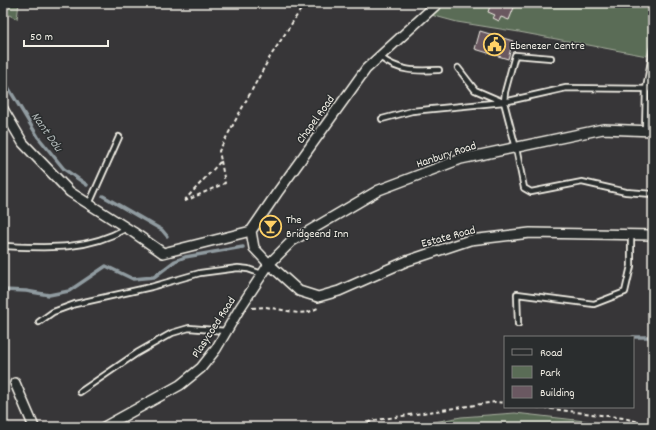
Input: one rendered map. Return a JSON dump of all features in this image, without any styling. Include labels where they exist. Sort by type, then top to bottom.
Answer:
[{"type":"street","name":"Chapel Road","points":[[252,231],[277,193],[366,69],[438,3]]},
{"type":"street","points":[[3,109],[23,143],[70,192],[163,253],[252,231],[254,248],[269,264]]},
{"type":"street","name":"Hanbury Road","points":[[269,264],[292,242],[379,190],[461,160],[602,129],[649,131]]},
{"type":"street","name":"Estate Road","points":[[269,264],[299,291],[318,297],[339,291],[407,261],[470,240],[530,233],[653,235]]},
{"type":"street","name":"Plasycoed Road","points":[[104,427],[180,385],[201,368],[216,349],[240,308],[269,264]]},
{"type":"street","points":[[15,383],[34,427]]},
{"type":"lane","points":[[649,131],[646,89],[653,49]]},
{"type":"lane","points":[[551,58],[514,55],[505,92],[504,102],[516,148],[524,188],[531,192],[582,182],[626,192],[653,194]]},
{"type":"lane","points":[[380,57],[395,67],[404,69],[420,71],[439,70]]},
{"type":"lane","points":[[458,68],[475,90],[504,102]]},
{"type":"lane","points":[[382,119],[412,111],[504,102],[566,88],[653,89]]},
{"type":"lane","points":[[89,204],[119,137]]},
{"type":"lane","points":[[3,246],[52,248],[73,246],[100,241],[114,236],[127,228]]},
{"type":"lane","points":[[518,324],[517,294],[594,304],[625,292],[631,266],[631,235]]},
{"type":"lane","points":[[40,322],[53,312],[75,304],[151,287],[200,273],[238,268],[248,269],[262,274]]},
{"type":"lane","points":[[80,392],[137,353],[172,333],[189,328],[226,331]]},
{"type":"path","points":[[221,161],[183,202],[225,183],[221,161],[219,151],[270,57],[305,3]]},
{"type":"path","points":[[240,308],[266,307],[298,312],[309,312],[323,306]]},
{"type":"path","points":[[354,427],[376,420],[495,402],[504,403]]},
{"type":"path","points":[[544,408],[624,418],[653,426]]},
{"type":"green space","points":[[3,3],[19,3],[17,19],[3,12]]},
{"type":"green space","points":[[445,3],[653,3],[653,33],[647,56],[457,22],[431,15]]},
{"type":"green space","points":[[515,413],[637,427],[408,427],[461,417]]},
{"type":"building","points":[[491,3],[510,3],[515,5],[509,20],[501,17],[499,21],[493,18],[495,15],[488,12]]},
{"type":"building","name":"Ebenezer Centre","points":[[480,31],[513,41],[508,59],[475,49]]},
{"type":"waterway","name":"Nant Ddu","points":[[3,79],[38,137],[64,169],[87,185]]},
{"type":"waterway","name":"Nant Ddu","points":[[103,196],[162,230],[167,236]]},
{"type":"waterway","points":[[3,290],[26,291],[49,295],[69,291],[106,266],[133,279],[154,277],[175,261],[185,257],[243,247]]},
{"type":"waterway","points":[[634,337],[653,337]]},
{"type":"place","name":"Ebenezer Centre","points":[[494,45]]},
{"type":"place","name":"The Bridgeend Inn","points":[[270,226]]}]
